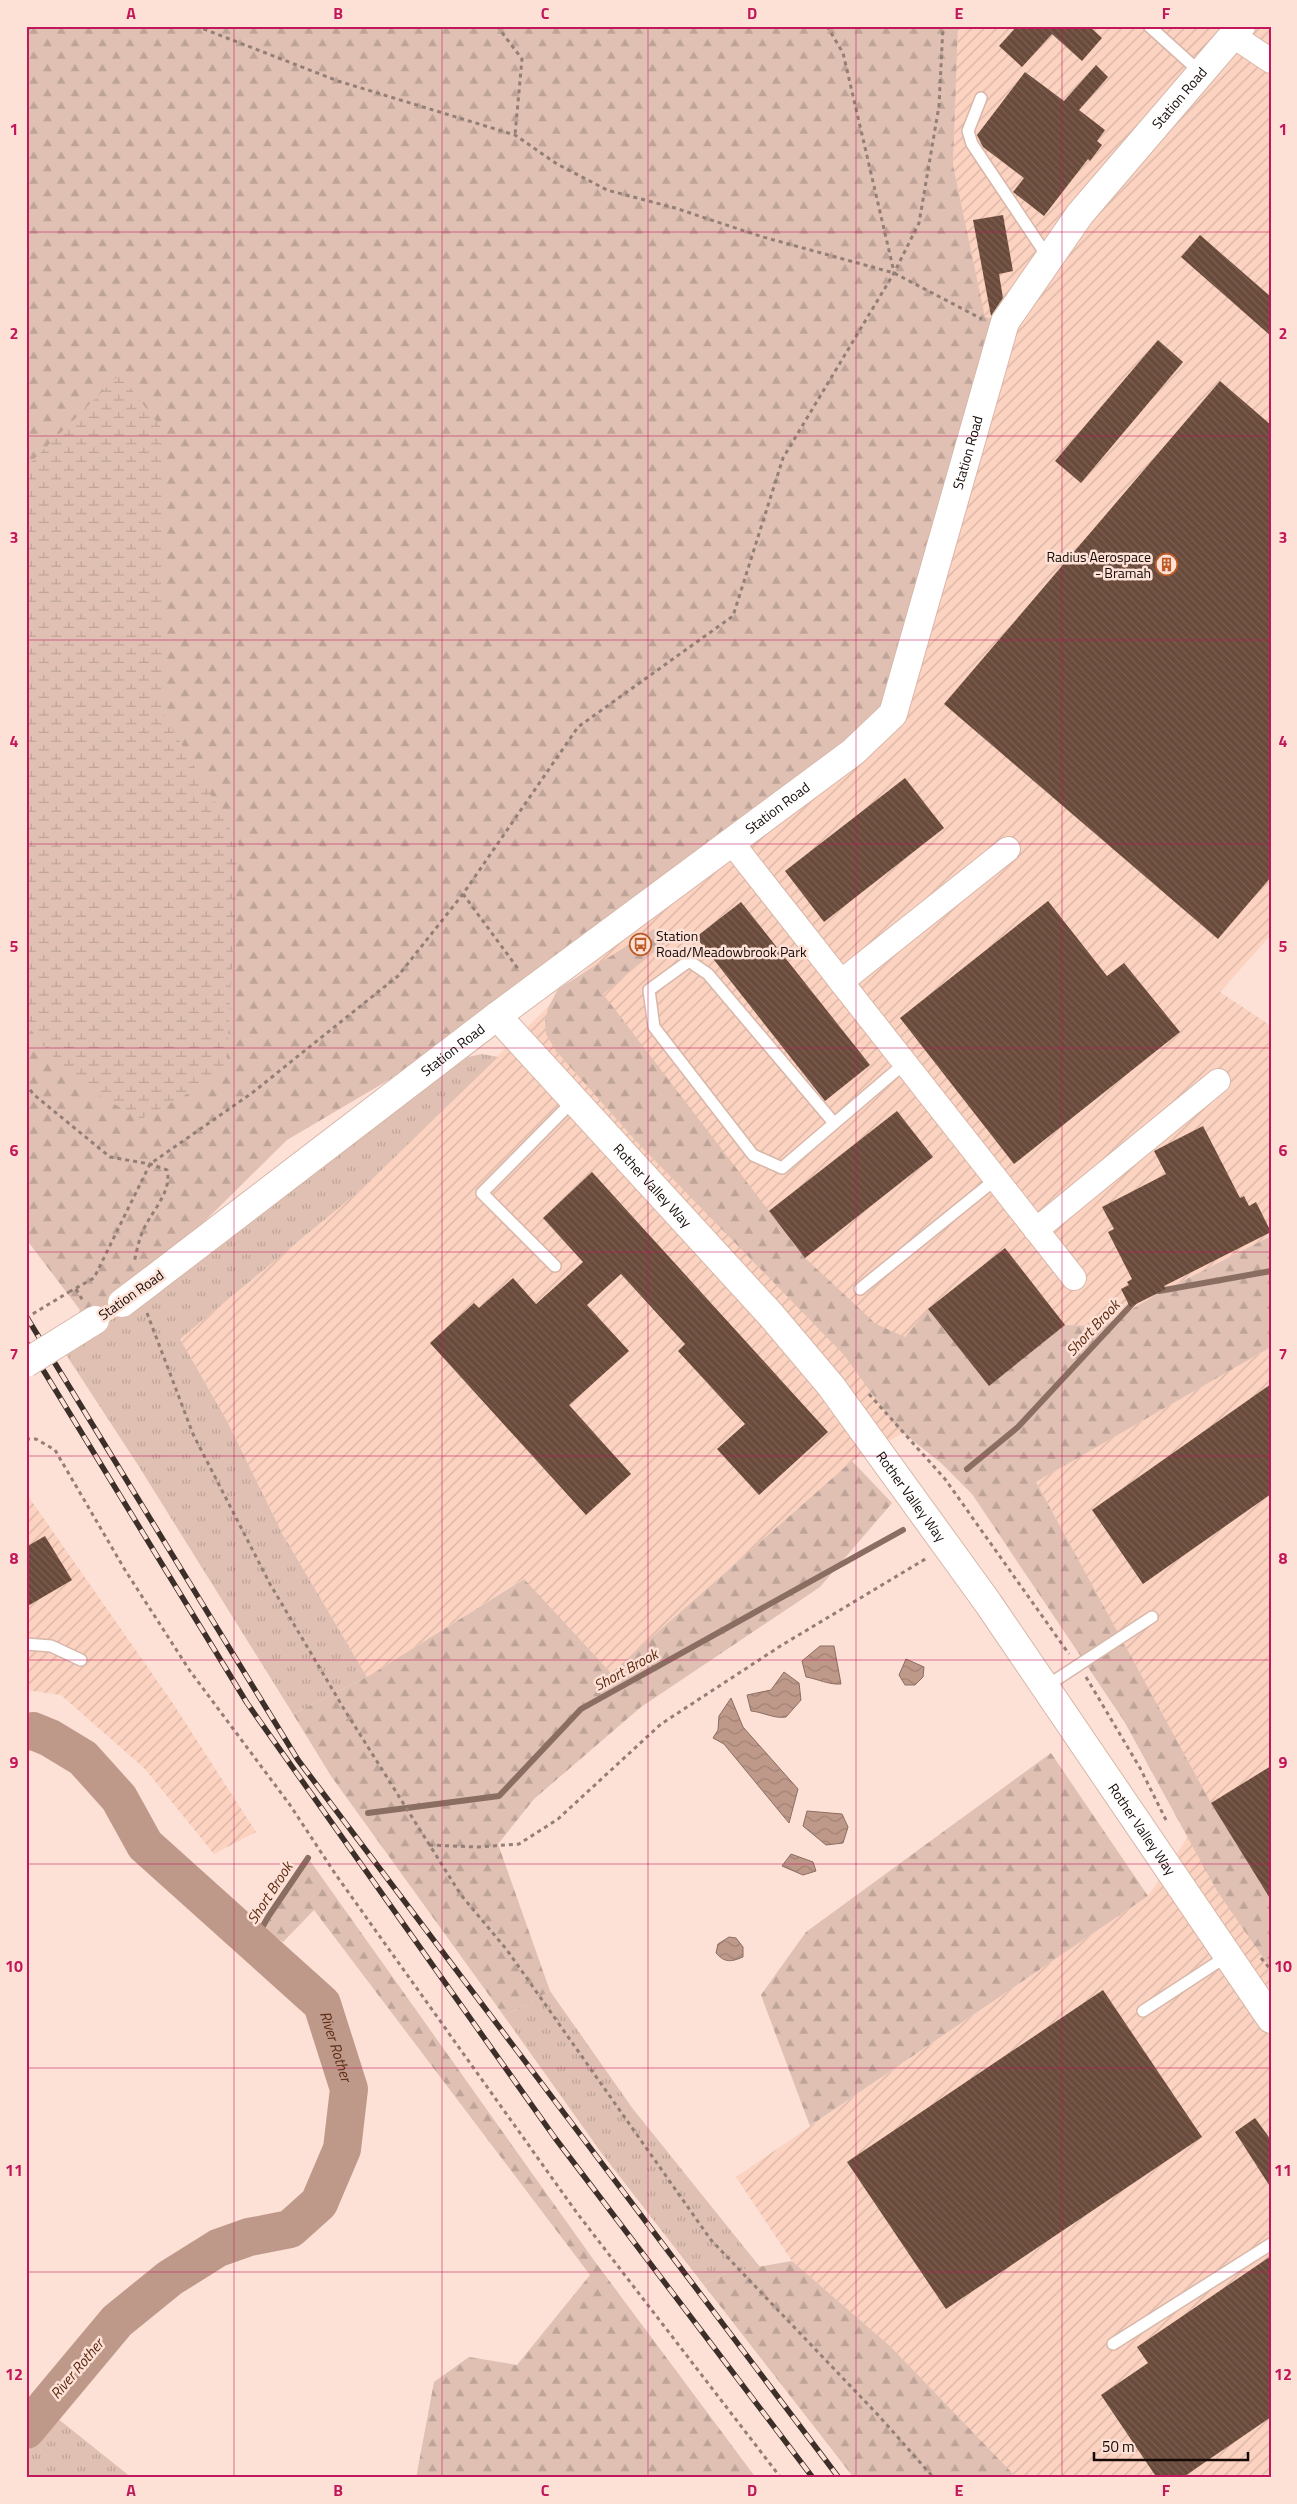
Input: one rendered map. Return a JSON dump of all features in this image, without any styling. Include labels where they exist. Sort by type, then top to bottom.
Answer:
[{"type":"main road","name":"Station Road","points":[[26,1363],[94,1320],[138,1289],[497,1016],[853,752],[893,714],[1005,322],[1080,214],[1236,31]]},
{"type":"main road","name":"Rother Valley Way","points":[[497,1016],[575,1098],[802,1351],[882,1455],[947,1547],[1045,1687],[1271,2019]]},
{"type":"street","points":[[1236,31],[1271,61]]},
{"type":"street","points":[[732,843],[1074,1278]]},
{"type":"street","points":[[841,982],[1008,849]]},
{"type":"street","points":[[1036,1230],[1218,1081]]},
{"type":"lane","points":[[1149,26],[1200,72]]},
{"type":"lane","points":[[980,98],[968,131],[972,144],[1049,259]]},
{"type":"lane","points":[[834,1123],[708,974],[688,960],[649,990],[654,1027],[753,1155],[782,1168],[904,1063]]},
{"type":"lane","points":[[555,1266],[482,1193],[575,1098]]},
{"type":"lane","points":[[860,1289],[996,1179]]},
{"type":"lane","points":[[1045,1687],[1152,1617]]},
{"type":"lane","points":[[26,1644],[51,1646],[81,1660]]},
{"type":"lane","points":[[1143,2011],[1227,1956]]},
{"type":"lane","points":[[1112,2344],[1271,2244]]},
{"type":"path","points":[[26,29],[39,26]]},
{"type":"path","points":[[196,26],[338,82],[515,135],[557,164],[607,190],[675,208],[763,236],[894,273],[1002,330]]},
{"type":"path","points":[[497,26],[522,59],[515,135]]},
{"type":"path","points":[[827,26],[843,53],[860,118],[894,273]]},
{"type":"path","points":[[26,1318],[94,1278],[150,1164],[252,1093],[398,976],[463,894],[578,727],[733,616],[783,458],[894,273],[919,223],[939,106],[943,26]]},
{"type":"path","points":[[463,894],[533,990]]},
{"type":"path","points":[[26,1083],[33,1094],[110,1157],[150,1164],[166,1170],[169,1178],[160,1201],[142,1233],[138,1289],[193,1434],[256,1558],[344,1710],[461,1895],[507,1950],[711,2240],[879,2416],[934,2478]]},
{"type":"path","points":[[26,1439],[36,1439],[55,1450],[126,1570],[196,1679],[290,1805],[336,1875],[577,2213],[781,2478]]},
{"type":"path","points":[[429,1845],[478,1847],[519,1844],[558,1820],[661,1724],[782,1645],[947,1547]]},
{"type":"shaded area","points":[[958,26],[1271,26],[1271,935],[1220,992],[1271,1026],[1271,1236],[1161,1292],[1103,1326],[1065,1325],[989,1386],[852,1461],[611,1673],[523,1579],[367,1677],[283,1535],[227,1421],[180,1339],[364,1187],[871,690],[985,318],[953,165]]},
{"type":"shaded area","points":[[1271,1347],[1271,2478],[1017,2478],[891,2347],[792,2261],[736,2177],[1148,1896],[1211,1803],[1036,1482]]},
{"type":"shaded area","points":[[26,1493],[174,1705],[256,1832],[214,1854],[145,1769],[61,1695],[26,1690]]},
{"type":"green space","points":[[26,26],[958,26],[953,165],[985,317],[1005,322],[893,714],[497,1016],[287,1140],[122,1303],[63,1350],[80,1310],[26,1239]]},
{"type":"green space","points":[[120,374],[162,429],[164,714],[239,844],[226,1073],[141,1119],[73,1081],[26,1024],[26,467]]},
{"type":"green space","points":[[654,929],[665,943],[603,994],[805,1258],[876,1324],[905,1337],[928,1309],[989,1385],[1065,1325],[1103,1326],[1161,1292],[1271,1236],[1271,1347],[1036,1482],[1211,1803],[1271,1900],[1271,1969],[1217,1891],[1124,1721],[972,1494],[941,1463],[897,1428],[844,1355],[637,1142],[556,1051],[546,1034],[545,1022],[548,1008],[558,989]]},
{"type":"green space","points":[[482,1054],[498,1057],[364,1187],[180,1339],[227,1421],[283,1535],[367,1677],[293,1714],[138,1465],[63,1350],[148,1297],[435,1079],[468,1057]]},
{"type":"green space","points":[[852,1461],[892,1503],[820,1587],[641,1707],[534,1799],[498,1844],[550,1991],[504,2016],[331,1776],[293,1714],[367,1677],[524,1579],[611,1673]]},
{"type":"green space","points":[[1051,1753],[1148,1896],[810,2126],[761,1995],[806,1932]]},
{"type":"green space","points":[[308,1858],[593,2259],[756,2478],[416,2478],[434,2382],[469,2357],[517,2365],[590,2275],[314,1910],[283,1942],[261,1929]]},
{"type":"green space","points":[[550,1991],[633,2109],[760,2267],[729,2272],[703,2284],[603,2155],[504,2016]]},
{"type":"green space","points":[[792,2261],[891,2347],[1017,2478],[854,2478],[703,2284],[729,2272]]},
{"type":"green space","points":[[57,2418],[132,2478],[26,2478],[26,2453]]},
{"type":"water","points":[[820,1646],[834,1646],[841,1684],[828,1683],[806,1677],[802,1661]]},
{"type":"water","points":[[906,1659],[924,1667],[923,1677],[915,1685],[905,1685],[899,1675]]},
{"type":"water","points":[[784,1672],[799,1683],[801,1700],[786,1717],[777,1717],[751,1711],[747,1695],[771,1690]]},
{"type":"water","points":[[731,1698],[743,1727],[798,1789],[789,1823],[724,1744],[713,1738],[718,1730],[719,1716]]},
{"type":"water","points":[[807,1811],[842,1814],[848,1827],[843,1843],[826,1845],[803,1826]]},
{"type":"water","points":[[791,1854],[813,1862],[816,1871],[803,1875],[782,1866]]},
{"type":"water","points":[[729,1937],[736,1938],[743,1947],[743,1957],[728,1961],[722,1959],[716,1953],[718,1944]]},
{"type":"building","points":[[1017,26],[1089,26],[1102,38],[1082,61],[1052,34],[1022,67],[999,46]]},
{"type":"building","points":[[1096,65],[1108,77],[1079,110],[1105,130],[1097,141],[1102,145],[1090,161],[1088,159],[1044,216],[1013,192],[1024,178],[983,147],[977,135],[1025,72],[1064,101]]},
{"type":"building","points":[[1003,215],[1013,271],[999,274],[1003,298],[991,316],[973,220]]},
{"type":"building","points":[[1200,235],[1271,297],[1271,336],[1181,257]]},
{"type":"building","points":[[1158,340],[1183,362],[1081,483],[1055,461]]},
{"type":"building","name":"Radius Aerospace - Bramah","points":[[1220,381],[1271,425],[1271,877],[1218,939],[944,704]]},
{"type":"building","points":[[905,778],[944,828],[824,922],[785,871]]},
{"type":"building","points":[[1048,901],[1107,976],[1124,963],[1180,1032],[1014,1164],[900,1018]]},
{"type":"building","points":[[741,902],[870,1065],[825,1101],[696,937]]},
{"type":"building","points":[[897,1111],[933,1157],[805,1258],[769,1211]]},
{"type":"building","points":[[1203,1126],[1240,1198],[1244,1196],[1249,1206],[1256,1202],[1271,1232],[1164,1286],[1166,1289],[1130,1307],[1121,1289],[1129,1285],[1127,1282],[1132,1279],[1108,1232],[1114,1229],[1102,1207],[1166,1174],[1154,1151]]},
{"type":"building","points":[[592,1172],[828,1432],[759,1495],[717,1449],[745,1424],[678,1351],[685,1344],[621,1274],[587,1305],[629,1351],[569,1405],[631,1474],[586,1515],[430,1343],[474,1303],[479,1308],[513,1278],[536,1304],[583,1262],[543,1218]]},
{"type":"building","points":[[1005,1248],[1065,1325],[989,1386],[928,1309]]},
{"type":"building","points":[[1271,1384],[1271,1494],[1143,1584],[1092,1510]]},
{"type":"building","points":[[45,1536],[72,1580],[26,1607],[26,1547]]},
{"type":"building","points":[[1271,1766],[1271,1900],[1211,1803]]},
{"type":"building","points":[[1103,1990],[1202,2137],[946,2309],[847,2162]]},
{"type":"building","points":[[1255,2118],[1271,2140],[1271,2188],[1235,2132]]},
{"type":"building","points":[[1271,2256],[1271,2417],[1182,2478],[1157,2478],[1101,2395],[1148,2363],[1137,2347]]},
{"type":"waterway","name":"Short Brook","points":[[1159,1291],[1271,1271]]},
{"type":"waterway","name":"Short Brook","points":[[967,1469],[1018,1427],[1135,1301]]},
{"type":"waterway","name":"Short Brook","points":[[368,1813],[499,1796],[581,1709],[903,1530]]},
{"type":"waterway","name":"River Rother","points":[[26,1732],[33,1731],[50,1738],[83,1758],[119,1798],[145,1845],[322,2004],[349,2089],[342,2149],[319,2203],[290,2229],[249,2237],[218,2248],[170,2278],[117,2321],[26,2430]]},
{"type":"waterway","name":"Short Brook","points":[[254,1942],[268,1917],[308,1858]]},
{"type":"railway","points":[[26,1316],[298,1760],[839,2478]]},
{"type":"railway","points":[[26,1342],[247,1703],[555,2138],[813,2478]]},
{"type":"place","name":"Radius Aerospace - Bramah","points":[[1167,565]]},
{"type":"place","name":"Station Road/Meadowbrook Park","points":[[640,944]]}]
